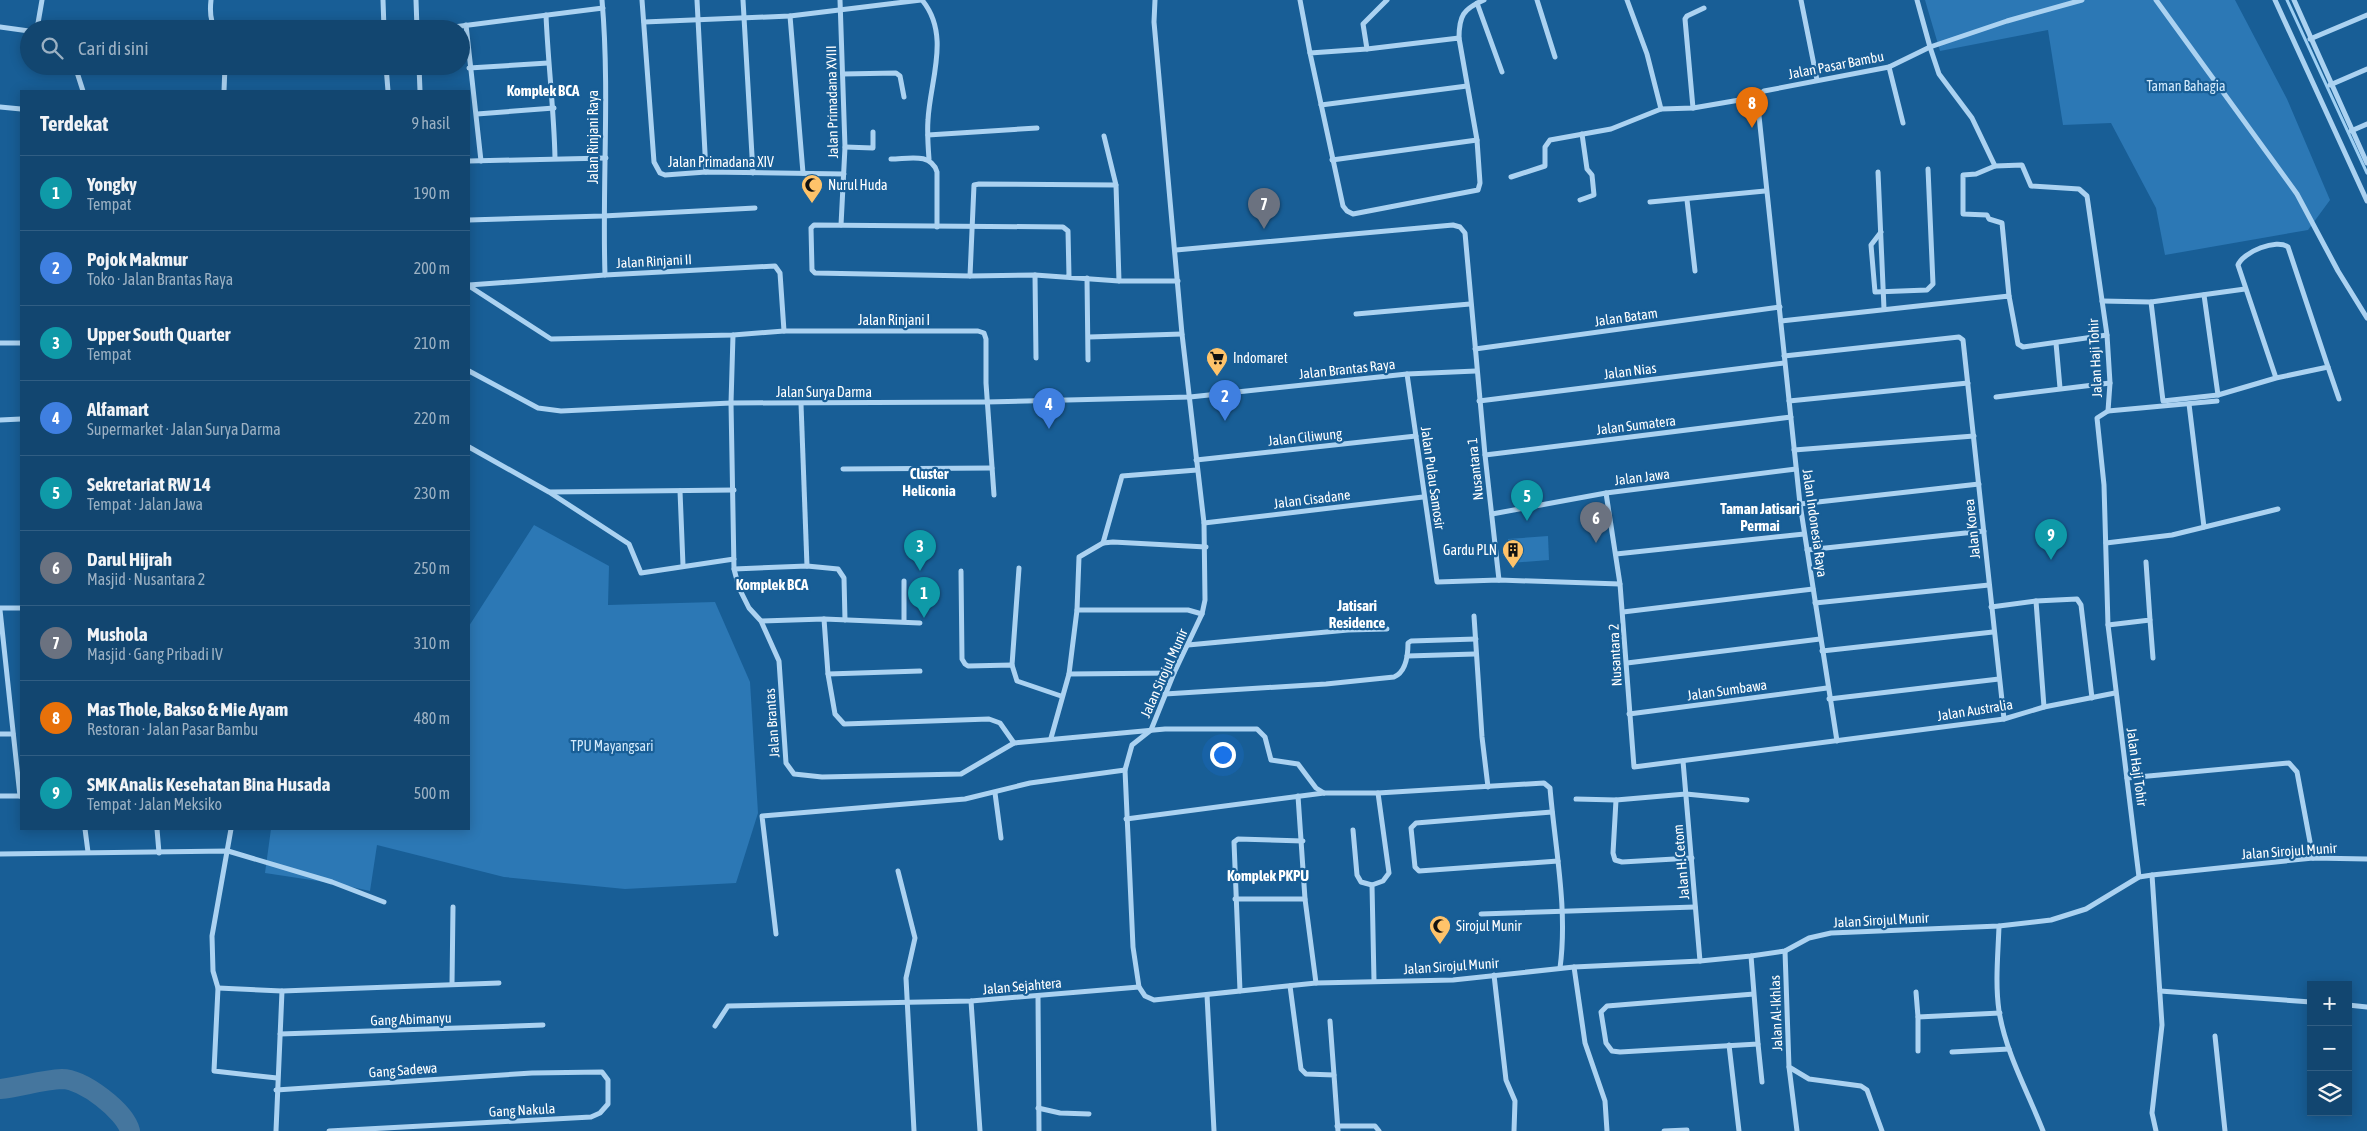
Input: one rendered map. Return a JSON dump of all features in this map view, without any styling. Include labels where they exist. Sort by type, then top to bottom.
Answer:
[{"type":"street","points":[[39,20],[42,0]]},
{"type":"street","points":[[211,0],[210,8],[213,20]]},
{"type":"street","points":[[383,0],[384,20]]},
{"type":"street","points":[[416,0],[417,20]]},
{"type":"street","name":"Jalan Rinjani Raya","points":[[602,0],[606,158],[603,216],[605,275]]},
{"type":"street","points":[[642,0],[644,22],[698,22],[790,16],[842,8],[922,0],[935,23],[938,46],[928,120],[928,159]]},
{"type":"street","points":[[697,0],[706,172]]},
{"type":"street","points":[[743,0],[753,173]]},
{"type":"street","name":"Jalan Primadana XVIII","points":[[840,0],[842,8],[845,147],[841,225]]},
{"type":"street","name":"Jalan Sirojul Munir","points":[[1155,0],[1154,22],[1176,250],[1182,334],[1206,547],[1202,614],[1164,694],[1151,730],[1132,745],[1125,770],[1133,947],[1139,987],[1144,996],[1154,1000],[1316,983],[1453,980],[1560,968],[1700,961],[1751,956],[1784,951],[1809,938],[1831,933],[1999,926],[2051,920],[2086,909],[2139,878],[2152,875],[2313,858],[2367,859]]},
{"type":"street","points":[[1300,0],[1343,206],[1353,214],[1478,190],[1480,183],[1477,140],[1459,38],[1460,18],[1466,10],[1484,0]]},
{"type":"street","points":[[1367,50],[1364,24],[1387,0]]},
{"type":"street","points":[[1537,0],[1556,56]]},
{"type":"street","points":[[1511,176],[1545,166],[1545,147],[1550,140],[1611,129],[1661,109],[1647,54],[1626,0]]},
{"type":"street","points":[[1801,0],[1817,80]]},
{"type":"street","points":[[1916,0],[1939,74],[1972,118],[1995,166],[1976,174],[1963,175],[1963,214],[1986,215],[1989,219],[2002,223],[2009,296],[2018,344],[2023,347],[2056,344],[2107,335]]},
{"type":"street","name":"Jalan Pasar Bambu","points":[[1661,109],[1693,108],[1757,97],[1764,91],[1890,67],[1930,47],[2007,21],[2082,0]]},
{"type":"street","points":[[2156,0],[2297,194],[2338,271],[2367,318]]},
{"type":"street","points":[[2275,0],[2367,201]]},
{"type":"street","points":[[2294,0],[2330,85],[2367,163]]},
{"type":"street","points":[[1477,3],[1502,72]]},
{"type":"street","points":[[470,24],[603,8]]},
{"type":"street","points":[[1693,108],[1685,19],[1687,16],[1704,8]]},
{"type":"street","points":[[546,15],[548,63],[554,108],[555,158]]},
{"type":"street","points":[[2310,38],[2367,15]]},
{"type":"street","points":[[790,16],[803,173]]},
{"type":"street","name":"Jalan Primadana XIV","points":[[644,22],[655,168],[665,175],[706,172],[844,174]]},
{"type":"street","points":[[0,27],[20,30]]},
{"type":"street","points":[[1310,53],[1367,50],[1459,38]]},
{"type":"street","points":[[470,68],[548,63]]},
{"type":"street","points":[[1890,67],[1904,123]]},
{"type":"street","points":[[2330,85],[2367,69]]},
{"type":"street","points":[[843,74],[896,73],[900,76],[904,97]]},
{"type":"street","points":[[470,74],[477,114],[481,161]]},
{"type":"street","points":[[79,75],[83,90]]},
{"type":"street","points":[[224,90],[225,75]]},
{"type":"street","points":[[387,75],[388,90]]},
{"type":"street","points":[[419,75],[420,90]]},
{"type":"street","points":[[1321,105],[1467,86]]},
{"type":"street","points":[[1757,97],[1780,307]]},
{"type":"street","points":[[0,107],[20,108]]},
{"type":"street","points":[[477,114],[554,108]]},
{"type":"street","points":[[2352,131],[2367,124]]},
{"type":"street","points":[[928,135],[1037,128]]},
{"type":"street","points":[[845,147],[873,148],[873,132]]},
{"type":"street","points":[[1580,200],[1594,195],[1592,175],[1587,169],[1582,134]]},
{"type":"street","points":[[1104,136],[1116,185],[1118,281]]},
{"type":"street","points":[[1332,160],[1477,140]]},
{"type":"street","points":[[470,160],[606,158]]},
{"type":"street","points":[[891,159],[928,159],[935,163],[937,172],[937,227]]},
{"type":"street","name":"Jalan Haji Tohir","points":[[1995,166],[2023,166],[2031,186],[2079,189],[2084,192],[2088,200],[2107,335],[2110,383],[2108,412],[2097,418],[2104,485],[2108,626],[2139,878]]},
{"type":"street","points":[[1881,232],[1871,245],[1875,292],[1927,290],[1933,284],[1928,169]]},
{"type":"street","points":[[1878,172],[1884,309]]},
{"type":"street","points":[[970,276],[970,228],[974,185],[1116,185]]},
{"type":"street","points":[[1650,202],[1687,200],[1766,191]]},
{"type":"street","points":[[1687,200],[1694,271]]},
{"type":"street","points":[[470,220],[603,216],[755,208]]},
{"type":"street","points":[[1069,276],[1068,231],[1066,227],[970,228],[812,225],[812,272],[970,276],[1035,275],[1118,281],[1178,281]]},
{"type":"street","name":"Nusantara 1","points":[[1176,250],[1334,238],[1453,226],[1460,227],[1465,233],[1476,371],[1499,580]]},
{"type":"street","points":[[2276,378],[2238,265],[2240,258],[2246,254],[2278,243],[2284,243],[2288,247],[2339,399]]},
{"type":"street","name":"Jalan Rinjani II","points":[[470,285],[605,275],[775,266],[780,273],[784,331]]},
{"type":"street","points":[[1035,275],[1036,358]]},
{"type":"street","points":[[1087,278],[1088,360]]},
{"type":"street","name":"Jalan Rinjani I","points":[[470,286],[551,339],[733,335],[784,331],[978,331],[984,333],[986,339],[987,402]]},
{"type":"street","points":[[2102,301],[2151,302],[2245,289]]},
{"type":"street","points":[[2204,295],[2218,395]]},
{"type":"street","points":[[1782,321],[2009,296]]},
{"type":"street","points":[[2151,302],[2163,401],[2218,395],[2276,378],[2328,367]]},
{"type":"street","points":[[1356,314],[1470,304]]},
{"type":"street","name":"Jalan Indonesia Raya","points":[[1780,307],[1784,363],[1800,504],[1827,688],[1837,741]]},
{"type":"street","name":"Jalan Batam","points":[[1474,350],[1780,307]]},
{"type":"street","points":[[1089,337],[1182,334]]},
{"type":"street","points":[[731,404],[733,335]]},
{"type":"street","name":"Jalan Korea","points":[[1784,356],[1961,338],[1963,340],[1993,632],[2004,719]]},
{"type":"street","points":[[0,343],[20,343]]},
{"type":"street","points":[[2056,344],[2060,388]]},
{"type":"street","name":"Jalan Nias","points":[[1480,401],[1784,363]]},
{"type":"street","name":"Jalan Brantas Raya","points":[[1190,397],[1407,374],[1476,371]]},
{"type":"street","name":"Jalan Surya Darma","points":[[470,372],[538,408],[548,411],[731,404],[987,402],[1190,397]]},
{"type":"street","name":"Jalan Pulau Samosir","points":[[1407,374],[1423,497],[1437,582],[1499,580]]},
{"type":"street","points":[[1789,401],[1968,383]]},
{"type":"street","points":[[1996,398],[2060,388],[2110,383]]},
{"type":"street","points":[[2108,412],[2217,401]]},
{"type":"street","points":[[987,402],[994,495]]},
{"type":"street","name":"Jalan Brantas","points":[[731,404],[734,569],[738,588],[748,608],[761,621],[779,661],[786,763],[794,774],[822,777],[961,774],[1014,743],[1151,730],[1257,729],[1265,737],[1271,760],[1298,764],[1316,788],[1324,793]]},
{"type":"street","points":[[801,404],[807,566]]},
{"type":"street","points":[[2189,404],[2204,527]]},
{"type":"street","name":"Jalan Sumatera","points":[[1485,455],[1791,417]]},
{"type":"street","points":[[0,420],[20,419]]},
{"type":"street","name":"Jalan Ciliwung","points":[[1196,460],[1416,436]]},
{"type":"street","points":[[1794,450],[1974,436]]},
{"type":"street","points":[[470,448],[549,492],[628,544],[641,573],[683,565],[734,559]]},
{"type":"street","points":[[843,469],[992,468]]},
{"type":"street","name":"Jalan Jawa","points":[[1492,514],[1606,493],[1796,469]]},
{"type":"street","points":[[1103,543],[1122,476],[1197,470]]},
{"type":"street","points":[[1800,504],[1979,484]]},
{"type":"street","points":[[549,492],[734,490]]},
{"type":"street","points":[[680,492],[683,565]]},
{"type":"street","name":"Nusantara 2","points":[[1606,493],[1623,612],[1634,767],[1683,761]]},
{"type":"street","name":"Jalan Cisadane","points":[[1204,523],[1423,497]]},
{"type":"street","points":[[2106,543],[2172,535],[2278,508]]},
{"type":"street","points":[[1807,550],[1984,531]]},
{"type":"street","points":[[1616,554],[1804,534]]},
{"type":"street","points":[[1051,738],[1061,696],[1069,674],[1077,610],[1078,560],[1081,555],[1103,543],[1206,547]]},
{"type":"street","points":[[2146,562],[2153,658]]},
{"type":"street","points":[[734,569],[807,566],[833,567],[842,573],[844,578],[845,620]]},
{"type":"street","points":[[1019,568],[1012,664],[1017,680],[1061,696]]},
{"type":"street","points":[[961,571],[962,659],[964,664],[1012,664]]},
{"type":"street","points":[[1499,580],[1620,584]]},
{"type":"street","points":[[904,581],[904,622]]},
{"type":"street","points":[[1815,603],[1989,585]]},
{"type":"street","points":[[1623,612],[1813,590]]},
{"type":"street","points":[[1991,607],[2072,598],[2080,602],[2092,698]]},
{"type":"street","points":[[2036,601],[2044,707]]},
{"type":"street","points":[[0,796],[20,796],[0,609],[20,608]]},
{"type":"street","points":[[1077,610],[1188,610],[1202,614]]},
{"type":"street","points":[[1474,616],[1475,654],[1488,787]]},
{"type":"street","points":[[824,619],[828,674],[835,714],[844,724],[989,719],[1000,723],[1014,743]]},
{"type":"street","points":[[761,621],[824,619],[920,623]]},
{"type":"street","points":[[2108,626],[2150,620]]},
{"type":"street","points":[[1188,645],[1348,630],[1387,629]]},
{"type":"street","points":[[1822,651],[1993,632]]},
{"type":"street","points":[[1164,694],[1326,684],[1394,677],[1400,672],[1408,656],[1408,643],[1411,640],[1476,639]]},
{"type":"street","points":[[1627,664],[1820,639]]},
{"type":"street","points":[[1408,656],[1475,654]]},
{"type":"street","points":[[828,674],[920,671]]},
{"type":"street","points":[[0,673],[7,673]]},
{"type":"street","points":[[1069,674],[1174,673]]},
{"type":"street","points":[[1829,699],[1999,679]]},
{"type":"street","name":"Jalan Sumbawa","points":[[1629,714],[1827,688]]},
{"type":"street","name":"Jalan Australia","points":[[1683,761],[2004,719],[2044,707],[2115,693]]},
{"type":"street","points":[[0,734],[13,734]]},
{"type":"street","name":"Jalan H. Cetom","points":[[1683,761],[1700,961]]},
{"type":"street","points":[[2128,778],[2289,763],[2298,772],[2313,858]]},
{"type":"street","points":[[776,934],[762,816],[965,799],[1030,783],[1125,770]]},
{"type":"street","points":[[1126,819],[1324,793],[1378,793],[1541,782],[1550,788],[1558,862],[1562,912],[1560,968]]},
{"type":"street","points":[[995,793],[1001,838]]},
{"type":"street","points":[[1353,830],[1357,876],[1361,882],[1372,885],[1383,881],[1389,874],[1378,793]]},
{"type":"street","points":[[1576,798],[1616,800],[1686,794],[1747,800]]},
{"type":"street","points":[[1298,796],[1303,841],[1305,899],[1316,983]]},
{"type":"street","points":[[1616,800],[1612,853],[1615,860],[1622,862],[1692,858]]},
{"type":"street","points":[[1552,812],[1416,823],[1413,825],[1415,867],[1419,871],[1558,862]]},
{"type":"street","points":[[86,830],[88,852]]},
{"type":"street","points":[[157,830],[159,853]]},
{"type":"street","points":[[231,830],[212,936],[213,971],[218,988],[214,1070],[277,1078]]},
{"type":"street","points":[[1240,991],[1234,842],[1238,839],[1303,841]]},
{"type":"street","points":[[0,854],[228,851],[332,882],[384,902]]},
{"type":"street","points":[[898,871],[915,938],[906,978],[914,1131]]},
{"type":"street","points":[[2152,875],[2162,1024],[2152,1113],[2156,1131]]},
{"type":"street","points":[[1372,885],[1374,981]]},
{"type":"street","points":[[1235,899],[1305,899]]},
{"type":"street","points":[[1481,914],[1695,907]]},
{"type":"street","points":[[452,984],[453,908]]},
{"type":"street","points":[[1999,926],[1997,985],[2000,1013],[2018,1076],[2044,1131]]},
{"type":"street","name":"Jalan Al-Ikhlas","points":[[1784,951],[1789,1067],[1809,1079],[1853,1084],[1867,1090],[1882,1131]]},
{"type":"street","points":[[1751,956],[1762,1082]]},
{"type":"street","points":[[1574,967],[1585,1043],[1605,1101],[1607,1131]]},
{"type":"street","points":[[1494,976],[1506,1080],[1515,1101],[1514,1131]]},
{"type":"street","points":[[218,988],[282,991],[499,983]]},
{"type":"street","points":[[1290,986],[1301,1069],[1306,1074],[1334,1075]]},
{"type":"street","name":"Jalan Sejahtera","points":[[715,1026],[728,1006],[971,1001],[1139,987]]},
{"type":"street","points":[[276,1131],[276,1090],[282,991]]},
{"type":"street","points":[[2160,991],[2307,1002]]},
{"type":"street","points":[[1916,992],[1918,1052]]},
{"type":"street","points":[[1754,994],[1607,1006],[1601,1012],[1606,1043],[1612,1051],[1758,1044]]},
{"type":"street","points":[[1206,995],[1214,1131]]},
{"type":"street","points":[[1038,996],[1039,1131]]},
{"type":"street","points":[[971,1001],[980,1131]]},
{"type":"street","points":[[2352,1005],[2367,1006]]},
{"type":"street","points":[[1918,1017],[2000,1013]]},
{"type":"street","points":[[1330,1021],[1337,1128],[1368,1125],[1374,1126],[1379,1131]]},
{"type":"street","name":"Gang Abimanyu","points":[[280,1034],[543,1026]]},
{"type":"street","points":[[2215,1036],[2225,1131]]},
{"type":"street","points":[[1729,1045],[1738,1131]]},
{"type":"street","points":[[1952,1052],[2009,1049]]},
{"type":"street","points":[[1789,1067],[1797,1131]]},
{"type":"street","name":"Gang Nakula","points":[[329,1131],[591,1117],[600,1113],[608,1104],[608,1080],[602,1072],[532,1073]]},
{"type":"street","name":"Gang Sadewa","points":[[276,1090],[532,1073]]},
{"type":"street","points":[[1038,1108],[1060,1113],[1089,1114]]},
{"type":"street","points":[[1664,1131],[1687,1130]]},
{"type":"green space","name":"Taman Bahagia","points":[[1925,0],[2235,0],[2287,99],[2330,200],[2308,230],[2165,255],[2156,208],[2111,123],[2063,125],[2048,30],[1940,51]]},
{"type":"green space","name":"TPU Mayangsari","points":[[534,525],[609,566],[608,605],[715,602],[750,682],[758,813],[736,883],[625,889],[504,877],[377,845],[370,891],[265,873],[271,830],[470,830],[470,624]]},
{"type":"green space","points":[[1548,536],[1549,560],[1510,563],[1508,539]]},
{"type":"waterway","points":[[2287,0],[2367,173]]},
{"type":"waterway","points":[[0,1089],[54,1080],[71,1080],[91,1090],[112,1106],[127,1123],[130,1131]]},
{"type":"place","name":"Mas Thole, Bakso & Mie Ayam","points":[[1752,128]]},
{"type":"place","name":"Nurul Huda","points":[[812,204]]},
{"type":"place","name":"Mushola","points":[[1264,229]]},
{"type":"place","name":"Indomaret","points":[[1217,377]]},
{"type":"place","name":"Pojok Makmur","points":[[1225,421]]},
{"type":"place","name":"Alfamart","points":[[1049,429]]},
{"type":"place","name":"Sekretariat RW 14","points":[[1527,521]]},
{"type":"place","name":"Darul Hijrah","points":[[1596,543]]},
{"type":"place","name":"SMK Analis Kesehatan Bina Husada","points":[[2051,560]]},
{"type":"place","name":"Gardu PLN","points":[[1513,569]]},
{"type":"place","name":"Upper South Quarter","points":[[920,571]]},
{"type":"place","name":"Yongky","points":[[924,618]]},
{"type":"place","name":"Sirojul Munir","points":[[1440,945]]},
{"type":"district","name":"Komplek BCA","points":[[543,91]]},
{"type":"district","name":"Cluster Heliconia","points":[[929,482]]},
{"type":"district","name":"Taman Jatisari Permai","points":[[1760,518]]},
{"type":"district","name":"Komplek BCA","points":[[772,585]]},
{"type":"district","name":"Jatisari Residence","points":[[1357,614]]},
{"type":"district","name":"Komplek PKPU","points":[[1268,876]]}]
